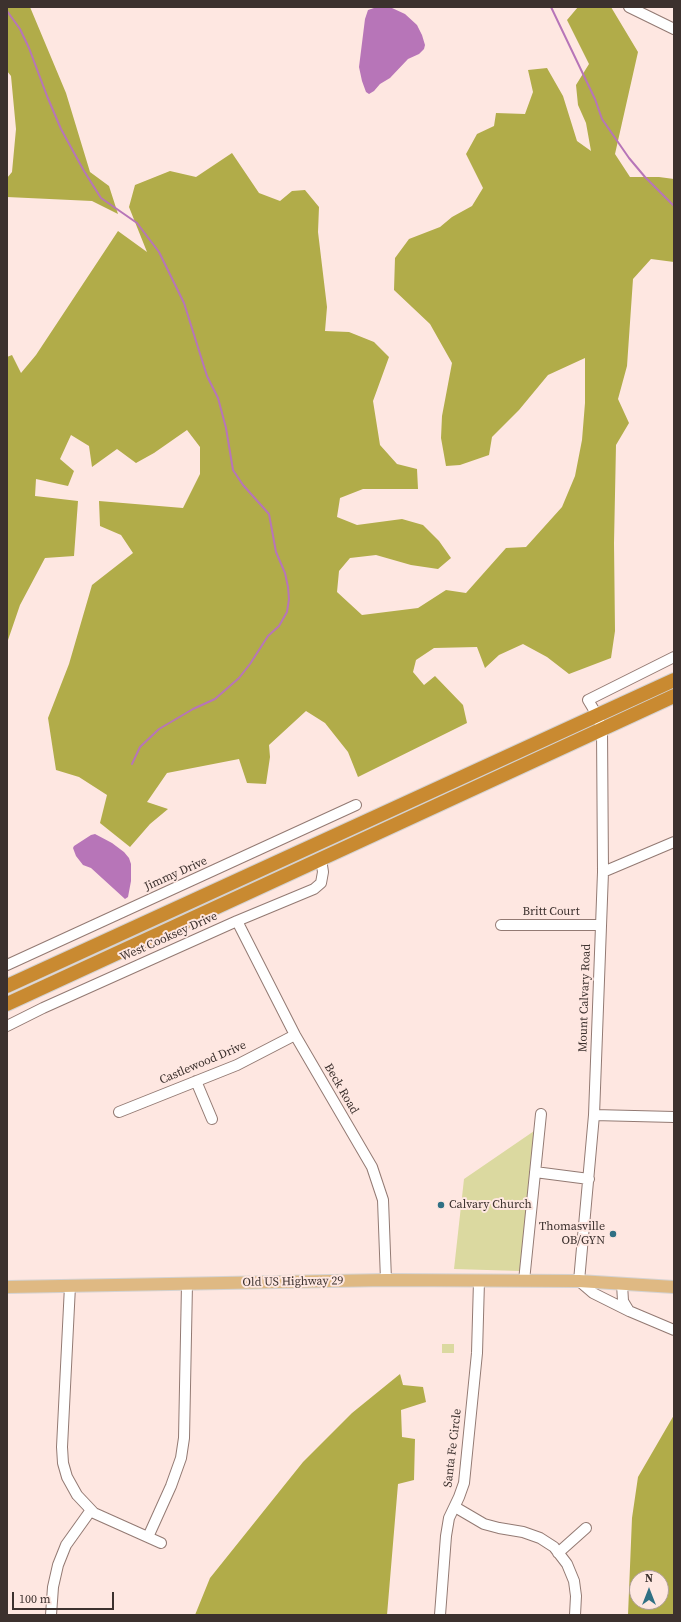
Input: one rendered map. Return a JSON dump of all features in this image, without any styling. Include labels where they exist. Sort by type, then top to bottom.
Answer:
[{"type":"highway","points":[[7,986],[674,680]]},
{"type":"highway","points":[[7,1004],[674,696]]},
{"type":"main road","name":"Old US Highway 29","points":[[7,1287],[386,1280],[579,1281],[674,1287]]},
{"type":"street","points":[[629,7],[674,29]]},
{"type":"street","name":"Mount Calvary Road","points":[[579,1281],[594,1116],[603,872],[602,730],[597,715],[588,700],[674,658]]},
{"type":"street","name":"Jimmy Drive","points":[[7,965],[356,805]]},
{"type":"street","points":[[312,826],[317,843]]},
{"type":"street","points":[[603,872],[674,842]]},
{"type":"street","name":"West Cooksey Drive","points":[[7,1026],[43,1008],[237,921],[314,889],[321,882],[323,872],[321,859]]},
{"type":"street","name":"Beck Road","points":[[237,921],[295,1035],[372,1167],[383,1200],[386,1280]]},
{"type":"street","name":"Britt Court","points":[[501,925],[601,925]]},
{"type":"street","name":"Castlewood Drive","points":[[120,1112],[237,1064],[295,1035]]},
{"type":"street","points":[[196,1081],[212,1119]]},
{"type":"street","points":[[524,1281],[541,1114]]},
{"type":"street","points":[[594,1116],[674,1117]]},
{"type":"street","points":[[535,1172],[589,1180]]},
{"type":"street","name":"Santa Fe Circle","points":[[440,1615],[446,1536],[449,1518],[464,1483],[477,1353],[479,1281]]},
{"type":"street","points":[[579,1281],[593,1293],[629,1311],[674,1330]]},
{"type":"street","points":[[148,1537],[172,1486],[181,1458],[184,1438],[187,1284]]},
{"type":"street","points":[[622,1284],[623,1301],[629,1311]]},
{"type":"street","points":[[70,1286],[62,1447],[63,1462],[67,1477],[77,1495],[94,1513],[160,1543]]},
{"type":"street","points":[[454,1507],[484,1524],[523,1532],[540,1538],[554,1547],[567,1564],[574,1581],[576,1596],[575,1615]]},
{"type":"street","points":[[52,1615],[53,1587],[58,1565],[66,1545],[91,1510]]},
{"type":"street","points":[[558,1553],[586,1528]]},
{"type":"shaded area","points":[[7,7],[30,7],[66,93],[90,172],[109,186],[118,214],[92,201],[7,197],[7,178],[12,172],[16,129],[11,76],[7,71]]},
{"type":"shaded area","points":[[377,7],[392,8],[405,14],[417,25],[425,45],[424,49],[419,54],[408,59],[390,78],[380,84],[369,94],[366,92],[359,67],[365,19],[368,10]]},
{"type":"shaded area","points":[[578,7],[611,7],[638,52],[615,154],[630,177],[659,177],[674,179],[674,262],[651,259],[633,279],[627,366],[618,399],[629,423],[616,445],[614,543],[615,631],[611,658],[569,674],[547,657],[523,644],[499,655],[485,668],[477,647],[434,648],[416,660],[413,672],[424,685],[435,676],[463,705],[467,723],[358,777],[348,752],[325,723],[306,711],[269,745],[270,757],[266,784],[247,783],[239,759],[167,773],[147,802],[168,809],[150,824],[130,847],[100,823],[107,795],[79,777],[56,770],[48,718],[69,664],[92,585],[133,553],[121,535],[100,526],[99,501],[183,508],[200,474],[200,447],[187,430],[154,453],[136,463],[117,449],[92,467],[89,446],[71,435],[60,459],[74,471],[68,486],[36,479],[35,496],[78,501],[74,556],[45,558],[20,605],[7,643],[7,357],[12,355],[21,373],[36,355],[118,231],[147,252],[129,207],[135,185],[170,171],[196,177],[232,153],[259,193],[280,201],[292,191],[305,190],[319,207],[318,232],[327,307],[325,331],[349,332],[374,342],[389,357],[373,401],[380,445],[397,464],[417,469],[418,489],[363,489],[340,498],[337,517],[357,525],[402,519],[423,525],[439,541],[451,558],[438,569],[411,565],[376,555],[350,558],[339,571],[337,592],[362,615],[418,608],[446,590],[466,593],[506,548],[526,547],[562,507],[575,476],[582,440],[585,403],[585,358],[548,375],[519,410],[492,437],[489,455],[460,465],[446,466],[441,438],[442,416],[452,363],[430,324],[394,290],[395,258],[409,239],[440,227],[452,217],[472,206],[483,188],[466,154],[477,134],[494,126],[496,113],[525,114],[533,92],[528,70],[547,68],[563,96],[577,141],[591,151],[586,123],[578,105],[576,85],[589,64],[567,20]]},
{"type":"shaded area","points":[[95,834],[112,843],[129,858],[131,864],[131,881],[128,897],[125,899],[91,868],[83,865],[76,856],[73,848],[74,846]]},
{"type":"shaded area","points":[[537,1129],[520,1271],[454,1269],[464,1179]]},
{"type":"shaded area","points":[[442,1344],[454,1344],[454,1353],[442,1353]]},
{"type":"shaded area","points":[[400,1374],[403,1385],[423,1387],[426,1402],[401,1410],[402,1437],[415,1439],[414,1480],[398,1484],[387,1615],[195,1615],[210,1578],[303,1462],[352,1413]]},
{"type":"shaded area","points":[[674,1415],[674,1615],[628,1615],[629,1591],[629,1610],[669,1610],[669,1570],[630,1570],[632,1518],[638,1477]]},
{"type":"waterway","points":[[551,7],[595,99],[602,119],[629,158],[645,177],[674,206]]},
{"type":"waterway","points":[[7,11],[20,29],[61,129],[84,171],[101,198],[137,223],[159,252],[184,303],[207,376],[218,398],[226,428],[233,470],[243,485],[269,514],[276,552],[285,573],[288,587],[289,599],[287,612],[279,626],[268,636],[239,678],[215,699],[193,709],[159,729],[140,747],[132,764]]},
{"type":"place","name":"Calvary Church","points":[[441,1205]]},
{"type":"place","name":"Thomasville OB/GYN","points":[[613,1234]]}]
